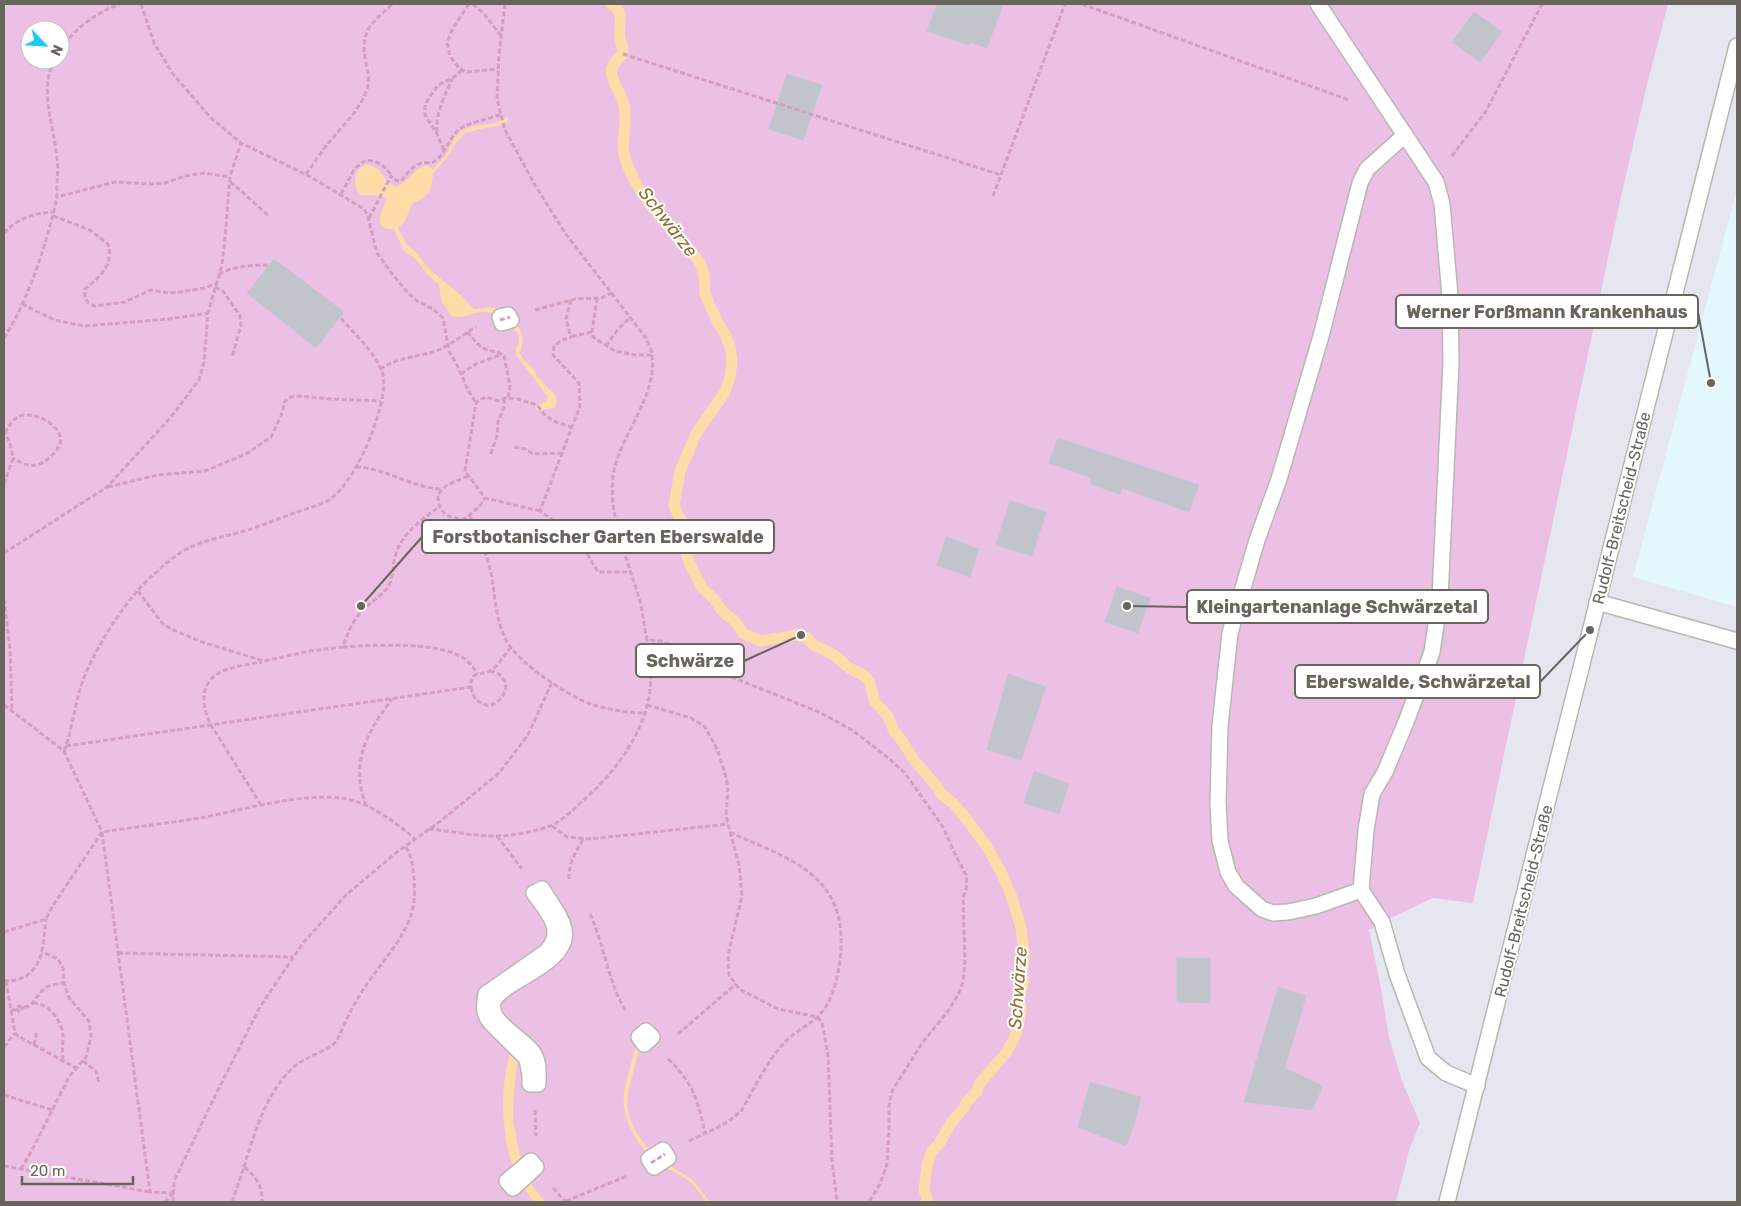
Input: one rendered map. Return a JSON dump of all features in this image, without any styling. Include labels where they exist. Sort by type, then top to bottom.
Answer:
[{"type":"street","points":[[1318,4],[1436,182],[1442,204],[1450,296],[1451,363],[1440,597],[1432,652],[1406,722],[1372,794],[1366,830],[1361,890],[1382,922],[1398,974],[1428,1058],[1446,1073],[1477,1086]]},
{"type":"street","name":"Rudolf-Breitscheid-Straße","points":[[1447,1202],[1737,46]]},
{"type":"street","points":[[1361,890],[1316,906],[1273,913],[1262,909],[1236,886],[1228,872],[1220,841],[1218,803],[1220,726],[1230,633],[1257,540],[1279,479],[1321,336],[1360,183],[1367,169],[1405,135]]},
{"type":"street","points":[[1597,602],[1737,641]]},
{"type":"street","points":[[542,888],[562,924],[564,935],[562,944],[551,960],[508,987],[494,998],[493,1002],[493,1010],[498,1019],[534,1055],[538,1072],[538,1084],[530,1084],[527,1059],[490,1022],[485,1015],[484,1007],[486,994],[552,946],[556,931],[548,912],[534,893],[537,891],[542,888]]},
{"type":"path","points":[[70,38],[78,29],[102,12],[120,4]]},
{"type":"path","points":[[141,4],[154,43],[173,74],[211,118],[241,143],[306,174],[364,209],[377,253],[407,292],[443,318],[448,351],[476,403],[465,471],[485,498],[540,511],[576,537],[598,572],[631,572]]},
{"type":"path","points":[[306,174],[363,98],[368,87],[369,75],[365,58],[364,39],[369,28],[393,4]]},
{"type":"path","points":[[469,4],[453,28],[447,42],[450,56],[466,72],[498,69]]},
{"type":"path","points":[[473,4],[485,15],[501,36]]},
{"type":"path","points":[[428,829],[497,836],[552,826],[600,785],[622,760],[637,732],[647,705],[650,689],[650,659],[640,600],[613,505],[614,472],[624,442],[646,395],[651,376],[652,355],[646,338],[565,233],[535,185],[504,125],[497,99],[498,69],[505,4]]},
{"type":"path","points":[[993,196],[1065,4]]},
{"type":"path","points":[[1082,4],[1376,110],[1385,106]]},
{"type":"path","points":[[1436,182],[1457,147],[1486,111],[1542,4]]},
{"type":"path","points":[[623,54],[1001,176]]},
{"type":"path","points":[[4,338],[22,304],[54,214],[57,197],[58,160],[47,99],[48,79],[51,70]]},
{"type":"path","points":[[444,151],[437,134],[425,115],[425,104],[438,85],[462,70]]},
{"type":"path","points":[[437,134],[439,111],[452,78]]},
{"type":"path","points":[[341,194],[355,168],[366,160],[377,162],[389,171],[394,180],[401,181],[413,168],[424,163],[433,163],[444,151],[458,130],[502,115]]},
{"type":"path","points":[[4,553],[107,487],[171,417],[199,380],[204,362],[208,313],[222,265],[230,177],[241,143]]},
{"type":"path","points":[[57,197],[114,182],[165,183],[186,176],[204,173],[230,177]]},
{"type":"path","points":[[368,219],[391,176]]},
{"type":"path","points":[[230,182],[269,216]]},
{"type":"path","points":[[4,233],[13,224],[26,216],[38,213],[54,214],[90,230],[108,244],[110,259],[107,267],[102,275],[84,292],[88,303],[95,306],[125,302],[151,290],[168,293],[215,285]]},
{"type":"path","points":[[219,274],[226,270],[269,265]]},
{"type":"path","points":[[215,285],[223,291],[240,316],[241,325],[232,357]]},
{"type":"path","points":[[530,312],[571,300],[597,298],[612,293]]},
{"type":"path","points":[[597,298],[592,332],[593,338],[623,353],[652,355]]},
{"type":"path","points":[[571,300],[566,319],[570,334],[574,336]]},
{"type":"path","points":[[22,304],[55,320],[84,326],[169,319],[208,313]]},
{"type":"path","points":[[502,320],[516,316]]},
{"type":"path","points":[[606,346],[618,329],[630,317]]},
{"type":"path","points":[[65,749],[81,687],[94,657],[111,628],[149,578],[191,546],[214,538],[238,533],[329,500],[341,488],[356,467],[367,446],[375,424],[383,392],[383,375],[370,352],[340,318]]},
{"type":"path","points":[[380,369],[394,361],[438,350],[467,332],[484,325]]},
{"type":"path","points":[[467,332],[478,344],[486,349],[503,354]]},
{"type":"path","points":[[540,511],[580,406],[580,383],[553,355],[554,346],[557,342],[592,332]]},
{"type":"path","points":[[461,374],[485,360],[503,354]]},
{"type":"path","points":[[491,454],[497,435],[498,422],[506,399],[509,379],[503,354]]},
{"type":"path","points":[[107,487],[157,475],[205,471],[246,454],[271,437],[285,402],[291,397],[380,401]]},
{"type":"path","points":[[476,403],[486,397],[499,401],[506,399],[537,405],[553,421],[571,427]]},
{"type":"path","points":[[4,484],[13,458],[10,443],[4,432],[11,422],[20,416],[30,415],[43,419],[59,433],[61,439],[58,449],[43,464],[37,466],[29,465],[13,458]]},
{"type":"path","points":[[514,447],[525,449],[533,454],[561,453]]},
{"type":"path","points":[[356,467],[375,470],[431,488],[442,489]]},
{"type":"path","points":[[468,476],[447,485],[438,494],[439,507],[443,513],[450,518],[464,519],[479,508],[485,498]]},
{"type":"path","points":[[343,647],[361,611],[384,591],[392,578],[394,560],[402,540],[426,516],[439,507]]},
{"type":"path","points":[[470,516],[491,572],[498,616],[511,647],[532,668],[552,682],[591,704],[644,713]]},
{"type":"path","points":[[138,591],[162,623],[170,629],[202,642],[264,661]]},
{"type":"path","points":[[4,599],[10,650],[12,710]]},
{"type":"path","points":[[647,640],[660,641],[672,645],[724,674],[819,712],[852,730],[886,756],[904,774],[943,826],[966,875],[967,885],[963,899],[965,962],[963,982],[958,995],[948,1011],[922,1043],[892,1091],[889,1106],[887,1164],[880,1184],[869,1202]]},
{"type":"path","points":[[261,806],[204,713],[203,698],[210,681],[222,671],[310,651],[371,646],[437,649],[450,652],[464,658],[477,674]]},
{"type":"path","points":[[491,671],[511,647]]},
{"type":"path","points":[[491,671],[499,674],[506,683],[504,694],[498,702],[489,706],[473,697],[471,680],[477,674],[491,671]]},
{"type":"path","points":[[173,1202],[174,1181],[177,1174],[260,1007],[303,943],[346,895],[405,846],[482,788],[499,772],[528,735],[552,682]]},
{"type":"path","points":[[65,749],[211,725],[471,687]]},
{"type":"path","points":[[366,806],[359,780],[359,764],[366,742],[392,698]]},
{"type":"path","points":[[4,705],[65,749],[102,832],[150,1192]]},
{"type":"path","points":[[647,705],[691,718],[705,727],[717,749],[724,770],[728,786],[726,816],[739,864],[742,896],[728,956],[729,975],[739,989],[778,1008],[817,1017],[822,1022],[828,1056],[832,1161],[836,1202]]},
{"type":"path","points":[[76,1068],[15,1033],[5,980],[13,981],[30,973],[38,964],[42,952],[46,919],[102,832],[200,818],[326,796],[366,806],[391,819],[415,839]]},
{"type":"path","points":[[552,826],[567,837],[584,838],[624,836],[728,824]]},
{"type":"path","points":[[682,1144],[734,1118],[742,1110],[783,1044],[817,1017],[826,1007],[836,981],[840,960],[842,935],[835,906],[825,886],[807,870],[790,859],[730,833]]},
{"type":"path","points":[[497,836],[537,891]]},
{"type":"path","points":[[572,885],[569,879],[569,872],[573,857],[584,838]]},
{"type":"path","points":[[232,1202],[263,1112],[277,1088],[295,1065],[330,1047],[337,1041],[362,991],[394,949],[408,921],[414,902],[414,883],[410,852],[405,846]]},
{"type":"path","points":[[589,912],[597,929],[623,1007],[650,1042],[686,1078],[693,1088],[699,1103],[705,1134]]},
{"type":"path","points":[[4,932],[46,919]]},
{"type":"path","points":[[21,1169],[69,1077],[84,1061],[89,1051],[91,1037],[89,1021],[69,998],[64,983],[63,968],[58,959],[42,952]]},
{"type":"path","points":[[118,952],[294,957]]},
{"type":"path","points":[[11,1011],[19,1006],[24,1008],[30,1006],[46,987],[64,983]]},
{"type":"path","points":[[650,1042],[736,984]]},
{"type":"path","points":[[33,1003],[39,1003],[48,1008],[58,1022],[63,1036],[63,1060]]},
{"type":"path","points":[[34,1045],[37,1030]]},
{"type":"path","points":[[4,1047],[15,1033]]},
{"type":"path","points":[[84,1061],[96,1071],[99,1083]]},
{"type":"path","points":[[4,1095],[52,1110]]},
{"type":"path","points":[[647,1165],[670,1151]]},
{"type":"path","points":[[4,1166],[150,1192],[173,1193]]},
{"type":"path","points":[[244,1167],[259,1183],[263,1195],[262,1202]]},
{"type":"path","points":[[565,1201],[630,1174]]},
{"type":"path","points":[[165,1202],[173,1193]]},
{"type":"shaded area","points":[[7,4],[1668,4],[1620,201],[1473,903],[1433,898],[1369,930],[1389,1038],[1402,1081],[1420,1123],[1409,1151],[1396,1202],[4,1202],[4,13]]},
{"type":"shaded area","points":[[507,116],[509,120],[499,126],[465,133],[433,173],[429,192],[423,198],[413,203],[404,222],[398,228],[407,245],[417,253],[430,270],[463,297],[474,309],[491,307],[497,309],[503,312],[520,329],[523,339],[520,353],[523,359],[533,368],[536,375],[556,396],[557,402],[554,408],[537,410],[535,406],[546,401],[548,397],[516,355],[519,336],[516,330],[505,320],[492,313],[481,312],[461,317],[451,316],[441,300],[439,284],[428,275],[415,258],[404,251],[394,229],[386,229],[382,226],[380,222],[381,212],[387,198],[375,195],[361,195],[355,182],[359,170],[366,164],[377,168],[390,184],[398,186],[423,166],[427,165],[433,169],[446,155],[454,139],[461,131],[473,126],[496,123]]},
{"type":"shaded area","points":[[1737,189],[1737,607],[1633,577]]},
{"type":"shaded area","points":[[643,1042],[639,1049],[628,1093],[627,1107],[632,1124],[647,1147],[666,1163],[693,1180],[710,1202],[706,1202],[689,1181],[651,1157],[644,1150],[628,1123],[625,1113],[624,1093],[634,1052],[637,1045]]},
{"type":"shaded area","points":[[513,1045],[518,1055],[513,1119],[521,1163],[527,1178],[545,1202],[534,1202],[531,1198],[516,1176],[509,1153],[503,1106],[505,1074]]},
{"type":"building","points":[[937,4],[1003,4],[987,48],[970,42],[969,45],[927,31]]},
{"type":"building","points":[[1474,12],[1502,32],[1480,62],[1452,42]]},
{"type":"building","points":[[787,74],[822,85],[803,140],[769,129]]},
{"type":"building","points":[[274,259],[344,312],[316,348],[247,293]]},
{"type":"building","points":[[1058,438],[1199,485],[1189,512],[1122,488],[1120,494],[1090,484],[1092,478],[1049,463]]},
{"type":"building","points":[[1010,501],[1046,512],[1032,556],[996,545]]},
{"type":"building","points":[[946,537],[979,549],[970,577],[937,565]]},
{"type":"building","points":[[1117,587],[1150,598],[1138,633],[1105,622]]},
{"type":"building","points":[[1008,674],[1046,687],[1021,760],[987,750]]},
{"type":"building","points":[[1034,771],[1069,784],[1059,814],[1024,803]]},
{"type":"building","points":[[1177,958],[1210,958],[1210,1003],[1177,1002]]},
{"type":"building","points":[[1278,987],[1306,996],[1285,1068],[1323,1086],[1312,1110],[1244,1102]]},
{"type":"building","points":[[1090,1082],[1141,1097],[1134,1125],[1126,1146],[1078,1127]]},
{"type":"waterway","name":"Schwärze","points":[[611,4],[616,8],[620,16],[619,33],[623,54],[615,62],[611,70],[613,81],[623,100],[625,111],[623,146],[625,158],[634,179],[646,199],[700,263],[704,274],[705,294],[730,346],[732,362],[725,392],[697,432],[680,471],[674,506],[683,525],[683,541],[689,562],[702,588],[714,599],[724,613],[733,619],[744,634],[761,641],[797,635],[807,638],[814,645],[834,655],[869,681],[875,702],[888,716],[894,731],[914,760],[941,794],[953,803],[965,817],[987,847],[1011,895],[1021,928],[1024,954],[1022,973],[1024,981],[1019,997],[1021,1009],[1015,1037],[1005,1054],[980,1083],[976,1093],[967,1101],[939,1144],[932,1151],[927,1165],[924,1190],[927,1198],[926,1202]]},
{"type":"place","name":"Werner Forßmann Krankenhaus","points":[[1711,383]]},
{"type":"place","name":"Forstbotanischer Garten Eberswalde","points":[[361,606]]},
{"type":"place","name":"Kleingartenanlage Schwärzetal","points":[[1127,606]]},
{"type":"place","name":"Eberswalde, Schwärzetal","points":[[1590,630]]},
{"type":"place","name":"Schwärze","points":[[801,635]]}]
